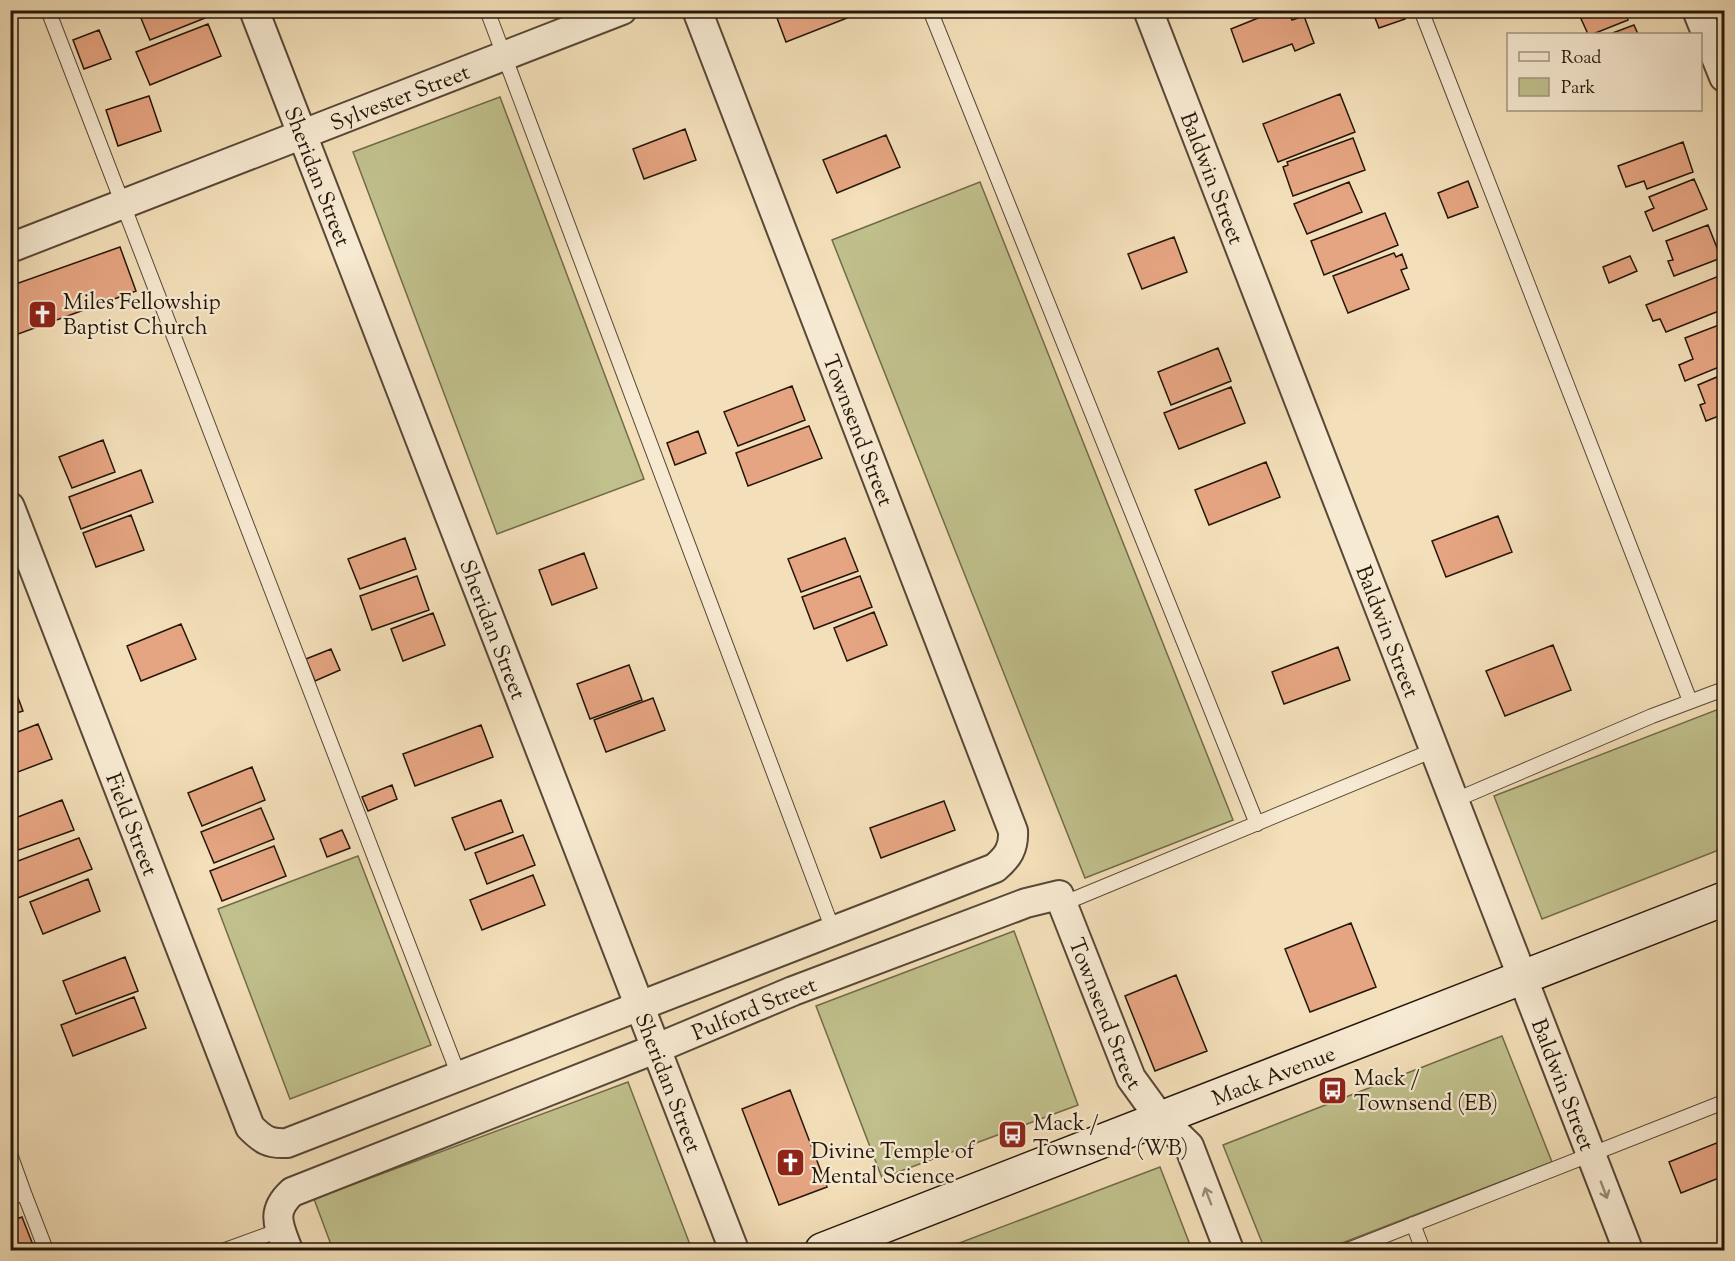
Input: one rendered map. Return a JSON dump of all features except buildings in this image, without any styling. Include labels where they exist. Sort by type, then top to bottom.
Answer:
[{"type":"main road","name":"Mack Avenue","points":[[822,1250],[1725,898]]},
{"type":"street","name":"Sheridan Street","points":[[254,10],[734,1251]]},
{"type":"street","name":"Sylvester Street","points":[[10,248],[622,10]]},
{"type":"street","name":"Townsend Street","points":[[697,10],[1013,831],[1014,841],[1011,851]]},
{"type":"street","name":"Baldwin Street","points":[[1149,10],[1628,1251]]},
{"type":"street","points":[[1697,10],[1725,77]]},
{"type":"street","name":"Field Street","points":[[10,507],[250,1127],[261,1138]]},
{"type":"street","name":"Pulford Street","points":[[261,1138],[274,1144],[287,1143],[995,868],[1011,851]]},
{"type":"street","name":"Townsend Street","points":[[1060,899],[1131,1078],[1160,1118],[1189,1146],[1229,1251]]},
{"type":"street","name":"Pulford Street","points":[[284,1240],[278,1218],[279,1209],[292,1192],[655,1049],[793,991],[1018,906],[1060,899]]},
{"type":"lane","points":[[48,10],[459,1076]]},
{"type":"lane","points":[[487,10],[833,930]]},
{"type":"lane","points":[[930,10],[1257,824]]},
{"type":"lane","points":[[1420,10],[1690,701]]},
{"type":"lane","points":[[1453,801],[1652,716],[1725,689]]},
{"type":"lane","points":[[1060,899],[1257,824],[1434,750]]},
{"type":"lane","points":[[1348,1251],[1725,1102]]},
{"type":"lane","points":[[10,1154],[17,1196],[46,1251]]},
{"type":"lane","points":[[1413,1224],[1423,1251]]},
{"type":"lane","points":[[225,1251],[284,1240]]},
{"type":"green space","points":[[500,97],[644,479],[497,534],[353,152]]},
{"type":"green space","points":[[980,182],[1233,820],[1085,878],[832,240]]},
{"type":"green space","points":[[1724,707],[1724,848],[1542,919],[1494,796]]},
{"type":"green space","points":[[358,856],[431,1045],[290,1099],[218,909]]},
{"type":"green space","points":[[1014,931],[1078,1105],[882,1178],[816,1006]]},
{"type":"green space","points":[[1502,1036],[1552,1162],[1324,1250],[1265,1250],[1223,1145]]},
{"type":"green space","points":[[628,1082],[692,1250],[333,1250],[314,1199]]},
{"type":"green space","points":[[1160,1167],[1192,1250],[941,1250]]},
{"type":"place","name":"Miles Fellowship Baptist Church","points":[[42,314]]},
{"type":"place","name":"Mack / Townsend (EB)","points":[[1333,1090]]},
{"type":"place","name":"Mack / Townsend (WB)","points":[[1012,1135]]},
{"type":"place","name":"Divine Temple of Mental Science","points":[[790,1163]]}]
